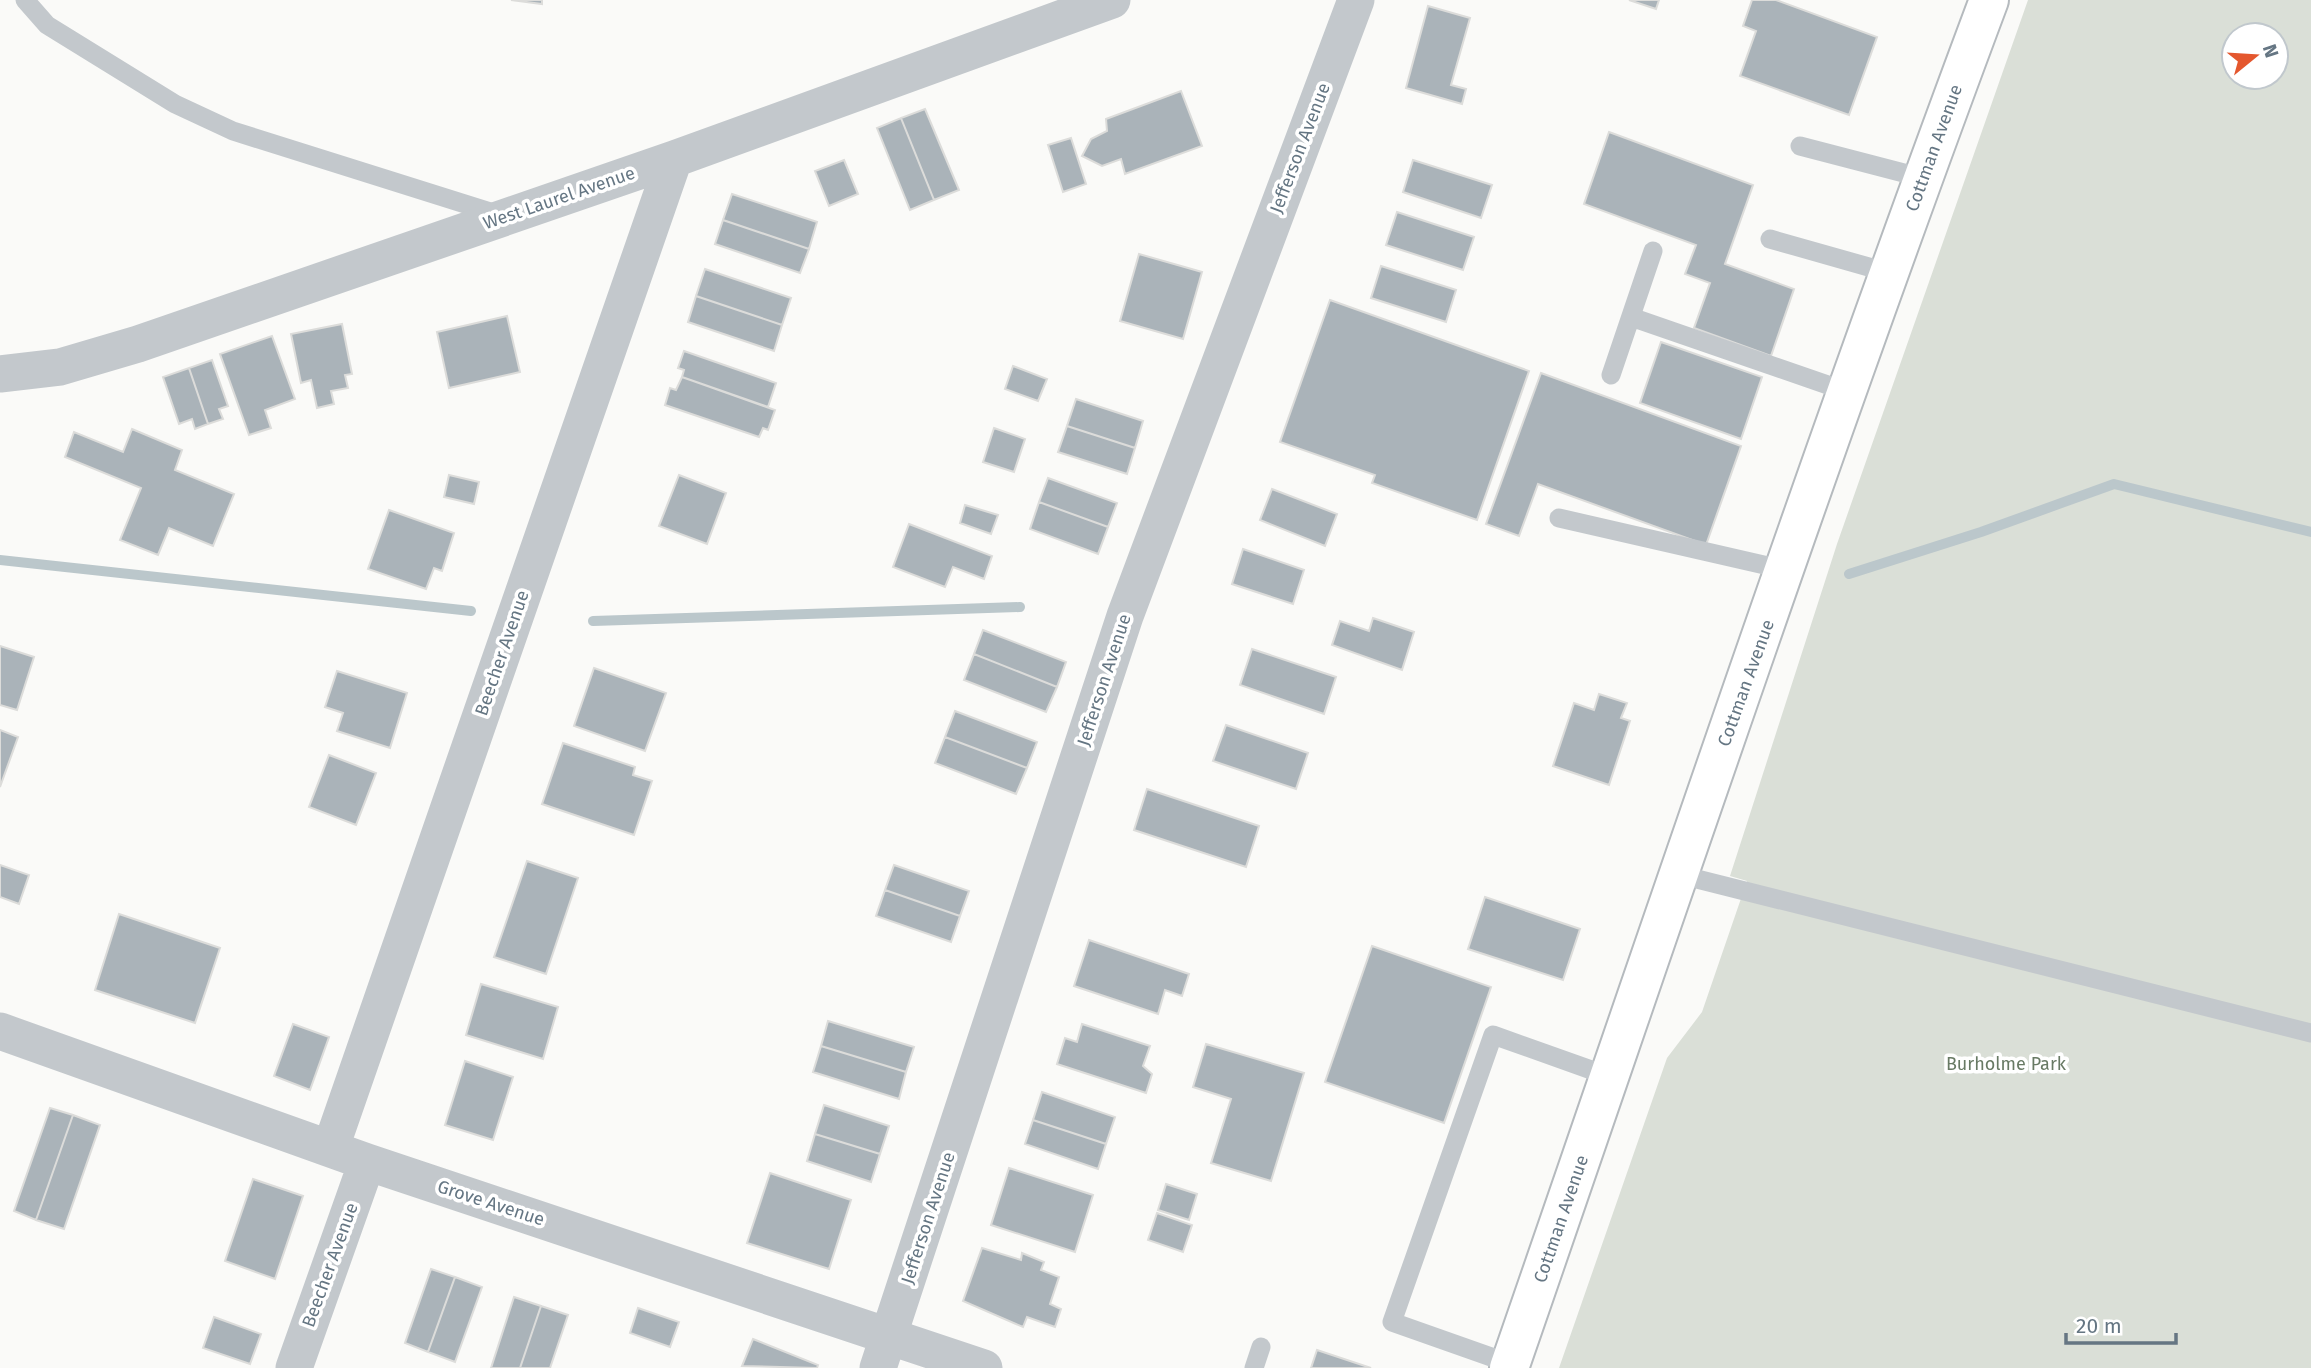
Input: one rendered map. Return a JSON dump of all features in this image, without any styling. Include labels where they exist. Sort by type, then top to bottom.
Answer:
[{"type":"main road","name":"Cottman Avenue","points":[[1510,1366],[1611,1077],[1677,874],[1923,178],[1989,0]]},
{"type":"street","name":"West Laurel Avenue","points":[[0,374],[60,367],[138,344],[674,159],[1112,0]]},
{"type":"street","name":"Jefferson Avenue","points":[[884,1351],[1125,616],[1356,0]]},
{"type":"street","name":"Beecher Avenue","points":[[331,1147],[674,159]]},
{"type":"street","name":"Grove Avenue","points":[[0,1031],[331,1147],[884,1351],[984,1368]]},
{"type":"street","name":"Beecher Avenue","points":[[294,1368],[367,1162]]},
{"type":"lane","points":[[25,0],[47,25],[175,104],[233,131],[505,217]]},
{"type":"lane","points":[[1800,146],[1923,178]]},
{"type":"lane","points":[[1770,239],[1890,273]]},
{"type":"lane","points":[[1611,375],[1653,251]]},
{"type":"lane","points":[[1631,317],[1848,392]]},
{"type":"lane","points":[[1559,518],[1786,570]]},
{"type":"lane","points":[[1677,874],[2311,1032]]},
{"type":"lane","points":[[1510,1366],[1392,1322],[1493,1035],[1611,1077]]},
{"type":"lane","points":[[1254,1368],[1261,1347]]},
{"type":"green space","name":"Burholme Park","points":[[2028,0],[2311,0],[2311,1368],[1559,1368],[1667,1058],[1702,1012],[1747,881],[1730,876],[1837,544]]},
{"type":"building","points":[[511,0],[542,0],[542,4]]},
{"type":"building","points":[[1629,0],[1659,0],[1656,9]]},
{"type":"building","points":[[1752,0],[1776,0],[1877,37],[1849,115],[1740,76],[1756,31],[1743,26]]},
{"type":"building","points":[[1428,6],[1470,18],[1451,85],[1466,89],[1462,104],[1406,88]]},
{"type":"building","points":[[1181,91],[1202,146],[1125,174],[1121,159],[1102,166],[1082,156],[1091,139],[1107,131],[1106,119]]},
{"type":"building","points":[[925,109],[959,190],[934,200],[901,118]]},
{"type":"building","points":[[901,118],[934,200],[910,210],[877,128]]},
{"type":"building","points":[[1609,132],[1753,185],[1725,264],[1794,289],[1771,356],[1694,328],[1710,283],[1685,274],[1696,245],[1584,204]]},
{"type":"building","points":[[1071,138],[1086,184],[1063,192],[1048,145]]},
{"type":"building","points":[[844,160],[858,194],[829,206],[815,171]]},
{"type":"building","points":[[1413,160],[1492,185],[1481,218],[1403,192]]},
{"type":"building","points":[[732,194],[817,222],[809,249],[723,220]]},
{"type":"building","points":[[1397,212],[1474,237],[1463,270],[1386,245]]},
{"type":"building","points":[[723,220],[809,249],[800,273],[715,244]]},
{"type":"building","points":[[1139,254],[1202,272],[1183,339],[1120,321]]},
{"type":"building","points":[[1381,266],[1456,290],[1446,322],[1371,298]]},
{"type":"building","points":[[705,269],[791,298],[782,325],[696,296]]},
{"type":"building","points":[[696,296],[782,325],[774,351],[688,322]]},
{"type":"building","points":[[1330,300],[1529,371],[1477,520],[1372,483],[1375,475],[1280,442]]},
{"type":"building","points":[[507,316],[520,372],[449,388],[437,332]]},
{"type":"building","points":[[342,324],[352,374],[345,375],[348,388],[331,391],[334,404],[317,408],[311,380],[301,383],[291,334]]},
{"type":"building","points":[[272,336],[295,399],[265,410],[271,428],[249,435],[220,354]]},
{"type":"building","points":[[1661,342],[1762,377],[1741,439],[1640,403]]},
{"type":"building","points":[[684,351],[776,383],[768,407],[682,377],[684,370],[678,368]]},
{"type":"building","points":[[212,360],[228,406],[219,409],[223,419],[208,424],[189,368]]},
{"type":"building","points":[[1013,366],[1047,379],[1038,401],[1005,389]]},
{"type":"building","points":[[189,368],[208,424],[195,429],[192,419],[179,424],[163,377]]},
{"type":"building","points":[[1541,373],[1741,446],[1706,545],[1538,484],[1519,536],[1486,524]]},
{"type":"building","points":[[682,377],[775,410],[768,430],[763,428],[759,437],[665,405],[670,388],[676,390]]},
{"type":"building","points":[[1076,399],[1143,421],[1135,448],[1067,426]]},
{"type":"building","points":[[1067,426],[1135,448],[1127,474],[1058,452]]},
{"type":"building","points":[[994,428],[1025,439],[1014,472],[983,462]]},
{"type":"building","points":[[132,429],[182,450],[175,470],[234,494],[213,546],[169,528],[158,555],[120,540],[141,488],[65,457],[74,432],[123,452]]},
{"type":"building","points":[[449,475],[479,482],[474,504],[444,497]]},
{"type":"building","points":[[679,475],[726,493],[707,544],[659,526]]},
{"type":"building","points":[[1048,478],[1117,503],[1108,527],[1039,502]]},
{"type":"building","points":[[1272,489],[1337,514],[1325,546],[1260,520]]},
{"type":"building","points":[[1039,502],[1108,527],[1098,554],[1030,529]]},
{"type":"building","points":[[965,505],[998,515],[991,534],[960,523]]},
{"type":"building","points":[[389,510],[454,533],[442,571],[434,568],[426,589],[368,569]]},
{"type":"building","points":[[909,524],[992,556],[984,579],[953,567],[945,587],[893,567]]},
{"type":"building","points":[[1243,549],[1304,570],[1293,604],[1232,584]]},
{"type":"building","points":[[1373,618],[1414,632],[1402,670],[1332,645],[1340,621],[1369,631]]},
{"type":"building","points":[[983,630],[1066,662],[1057,687],[974,654]]},
{"type":"building","points":[[0,646],[34,657],[17,710],[0,705]]},
{"type":"building","points":[[1252,649],[1336,677],[1324,714],[1240,685]]},
{"type":"building","points":[[974,654],[1057,687],[1046,712],[964,680]]},
{"type":"building","points":[[594,668],[666,693],[645,751],[574,726]]},
{"type":"building","points":[[337,671],[407,693],[390,748],[337,731],[343,713],[325,707]]},
{"type":"building","points":[[1599,694],[1627,703],[1621,718],[1630,721],[1609,785],[1553,766],[1574,703],[1594,710]]},
{"type":"building","points":[[955,711],[1037,742],[1027,768],[945,737]]},
{"type":"building","points":[[1226,725],[1308,753],[1296,789],[1213,761]]},
{"type":"building","points":[[0,730],[18,737],[0,787]]},
{"type":"building","points":[[945,737],[1027,768],[1016,794],[935,763]]},
{"type":"building","points":[[563,743],[635,767],[633,775],[652,781],[634,835],[542,804]]},
{"type":"building","points":[[329,755],[376,773],[356,825],[309,807]]},
{"type":"building","points":[[1147,789],[1259,826],[1246,867],[1134,830]]},
{"type":"building","points":[[527,861],[578,878],[546,974],[494,957]]},
{"type":"building","points":[[0,865],[29,875],[19,904],[0,897]]},
{"type":"building","points":[[894,865],[969,891],[960,916],[885,890]]},
{"type":"building","points":[[885,890],[960,916],[951,942],[876,916]]},
{"type":"building","points":[[1485,897],[1580,929],[1563,980],[1468,949]]},
{"type":"building","points":[[119,914],[220,948],[195,1023],[95,990]]},
{"type":"building","points":[[1089,940],[1189,974],[1182,996],[1165,990],[1158,1014],[1074,986]]},
{"type":"building","points":[[1372,946],[1491,987],[1444,1123],[1325,1082]]},
{"type":"building","points":[[481,984],[558,1007],[543,1059],[466,1035]]},
{"type":"building","points":[[828,1021],[914,1047],[906,1072],[821,1046]]},
{"type":"building","points":[[293,1024],[329,1037],[310,1090],[274,1076]]},
{"type":"building","points":[[1082,1024],[1150,1046],[1143,1066],[1152,1074],[1146,1093],[1057,1064],[1065,1038],[1077,1042]]},
{"type":"building","points":[[1206,1044],[1304,1073],[1271,1181],[1211,1163],[1231,1099],[1193,1087]]},
{"type":"building","points":[[821,1046],[906,1072],[899,1099],[813,1072]]},
{"type":"building","points":[[465,1061],[513,1077],[493,1140],[445,1125]]},
{"type":"building","points":[[1042,1092],[1115,1117],[1106,1144],[1033,1120]]},
{"type":"building","points":[[824,1105],[889,1126],[880,1154],[815,1134]]},
{"type":"building","points":[[50,1108],[73,1115],[36,1220],[14,1211]]},
{"type":"building","points":[[73,1115],[100,1125],[64,1229],[36,1220]]},
{"type":"building","points":[[1033,1120],[1106,1144],[1098,1169],[1025,1144]]},
{"type":"building","points":[[815,1134],[880,1154],[871,1182],[807,1161]]},
{"type":"building","points":[[1009,1168],[1093,1195],[1075,1252],[991,1225]]},
{"type":"building","points":[[770,1173],[851,1200],[829,1269],[747,1243]]},
{"type":"building","points":[[253,1179],[303,1196],[275,1279],[225,1261]]},
{"type":"building","points":[[1166,1184],[1197,1194],[1189,1220],[1158,1210]]},
{"type":"building","points":[[1157,1213],[1192,1225],[1183,1252],[1148,1240]]},
{"type":"building","points":[[982,1248],[1021,1260],[1022,1253],[1044,1262],[1041,1270],[1059,1277],[1050,1304],[1061,1309],[1055,1327],[1027,1317],[1023,1327],[963,1301]]},
{"type":"building","points":[[431,1269],[455,1277],[428,1352],[405,1343]]},
{"type":"building","points":[[455,1277],[482,1287],[455,1362],[428,1352]]},
{"type":"building","points":[[514,1297],[541,1306],[520,1368],[491,1368]]},
{"type":"building","points":[[541,1306],[568,1315],[550,1368],[520,1368]]},
{"type":"building","points":[[638,1308],[679,1322],[670,1347],[630,1333]]},
{"type":"building","points":[[214,1317],[261,1334],[250,1364],[203,1348]]},
{"type":"building","points":[[753,1339],[818,1365],[817,1368],[742,1366]]},
{"type":"building","points":[[1317,1350],[1371,1368],[1311,1368]]},
{"type":"waterway","points":[[1849,574],[1981,532],[2114,484],[2311,532]]},
{"type":"waterway","points":[[0,560],[471,611]]},
{"type":"waterway","points":[[593,621],[1020,607]]}]
